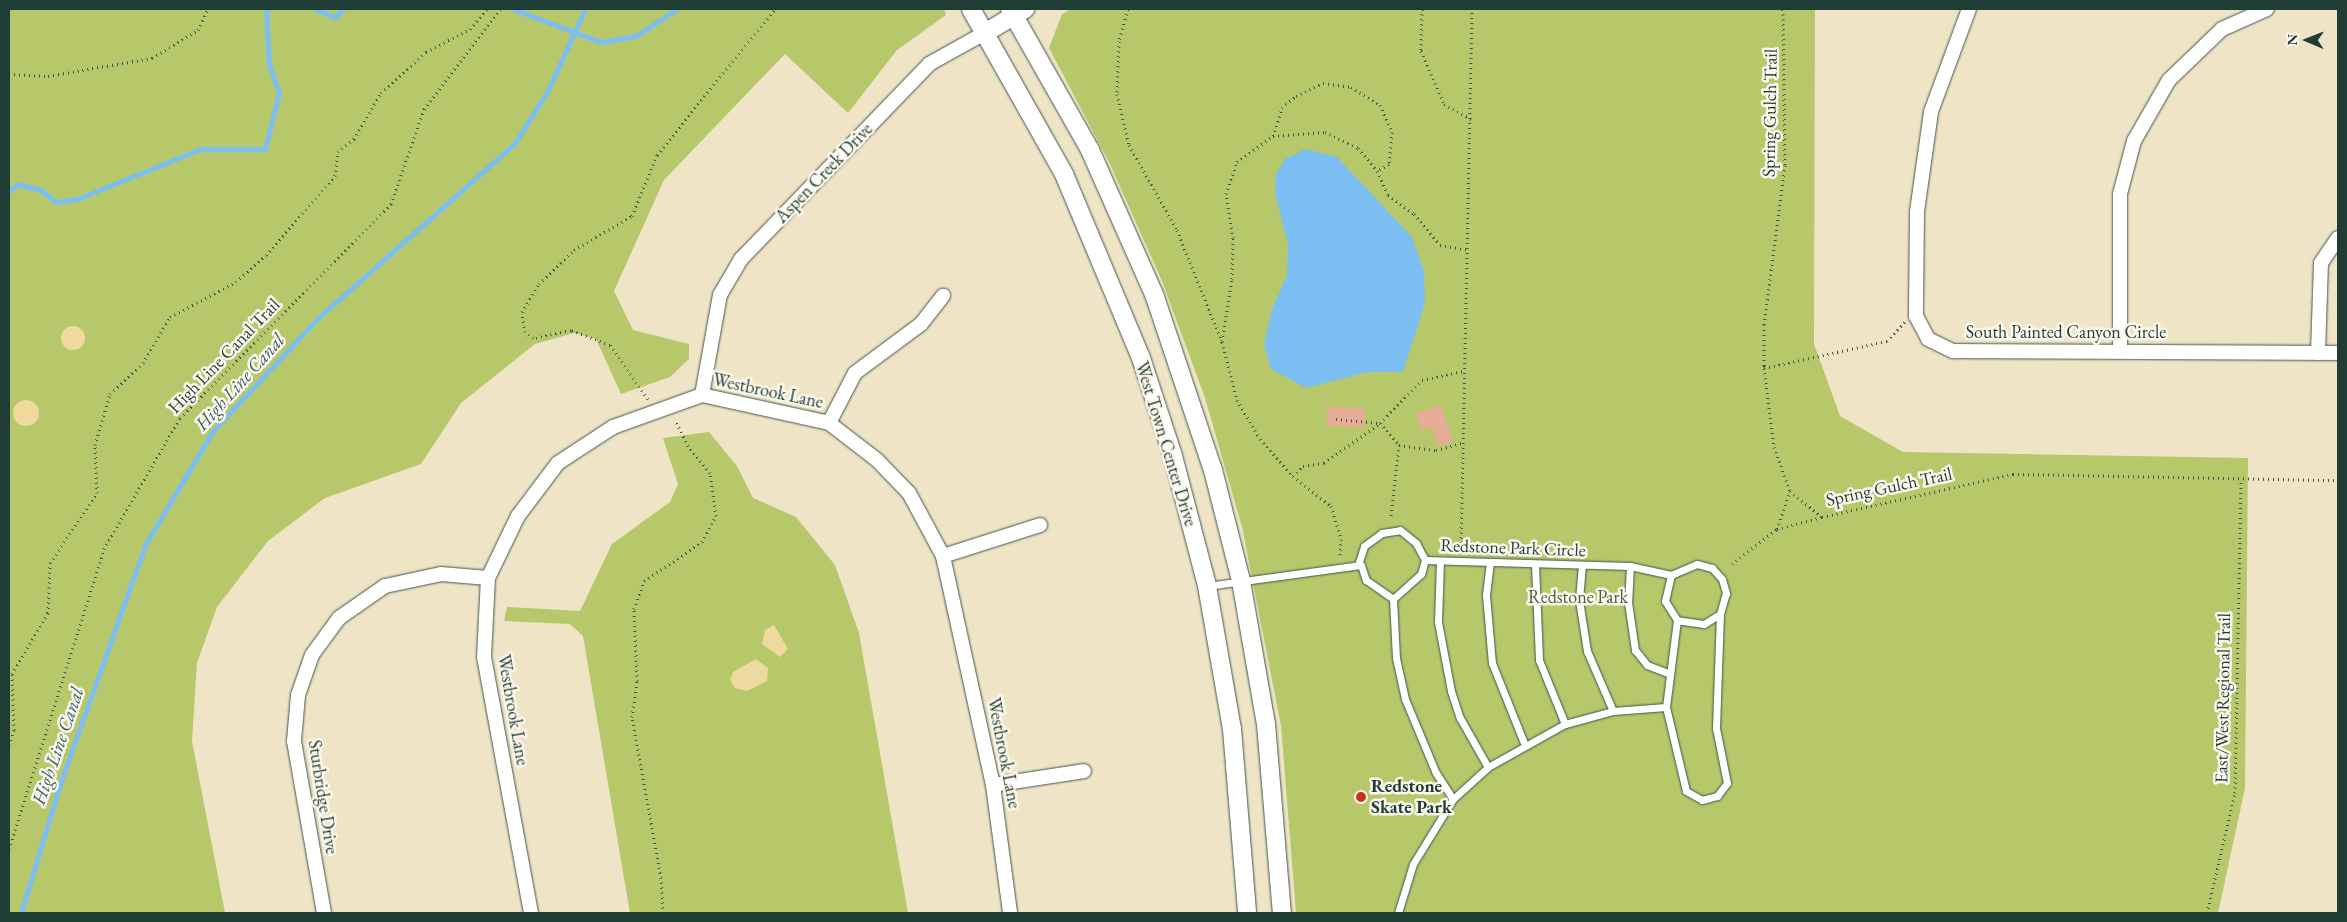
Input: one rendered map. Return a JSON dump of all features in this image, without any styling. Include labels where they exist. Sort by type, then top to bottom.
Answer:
[{"type":"street","name":"West Town Center Drive","points":[[971,9],[1064,174],[1141,358],[1173,456],[1207,586],[1232,729],[1247,913]]},
{"type":"street","name":"South Painted Canyon Circle","points":[[1969,9],[1931,112],[1917,212],[1916,316],[1928,339],[1953,351],[2120,349],[2338,353]]},
{"type":"street","points":[[2120,349],[2120,194],[2134,141],[2169,80],[2222,29],[2266,9]]},
{"type":"street","name":"West Town Center Drive","points":[[1016,11],[1090,150],[1155,298],[1213,470],[1241,581],[1266,724],[1282,913]]},
{"type":"street","name":"Aspen Creek Drive","points":[[702,395],[720,295],[741,259],[929,64],[985,33],[1016,11]]},
{"type":"street","points":[[2318,352],[2321,263],[2338,238]]},
{"type":"street","points":[[829,423],[855,373],[921,324],[943,296]]},
{"type":"street","name":"Westbrook Lane","points":[[531,913],[484,657],[488,578],[518,516],[558,463],[613,427],[702,395],[829,423],[877,460],[909,493],[943,556],[992,785],[1010,913]]},
{"type":"street","points":[[943,556],[1040,525]]},
{"type":"street","name":"Sturbridge Drive","points":[[324,913],[294,741],[298,695],[312,656],[339,618],[385,586],[441,574],[488,578]]},
{"type":"street","points":[[992,785],[1084,771]]},
{"type":"lane","name":"Redstone Park Circle","points":[[1358,565],[1364,546],[1382,533],[1400,530],[1416,543],[1425,560],[1630,566],[1671,575]]},
{"type":"lane","points":[[1393,599],[1421,574],[1425,560]]},
{"type":"lane","points":[[1440,561],[1438,622],[1451,691],[1460,718],[1488,767]]},
{"type":"lane","points":[[1490,562],[1486,595],[1492,663],[1524,743]]},
{"type":"lane","points":[[1535,564],[1539,660],[1565,724]]},
{"type":"lane","points":[[1697,564],[1712,568],[1726,593],[1720,614],[1716,728],[1728,783],[1717,796],[1702,800],[1686,791],[1666,707],[1668,673],[1677,620],[1665,601],[1671,575],[1697,564]]},
{"type":"lane","points":[[1207,586],[1358,565],[1366,580],[1393,599]]},
{"type":"lane","points":[[1582,565],[1579,600],[1587,651],[1613,711]]},
{"type":"lane","points":[[1630,566],[1628,602],[1635,650],[1647,665],[1668,673]]},
{"type":"lane","points":[[1393,599],[1396,658],[1405,699],[1436,773],[1453,799]]},
{"type":"lane","points":[[1677,620],[1704,624],[1720,614]]},
{"type":"lane","points":[[1398,913],[1413,864],[1453,799],[1488,767],[1524,743],[1565,724],[1613,711],[1666,707]]},
{"type":"path","points":[[9,74],[48,76],[152,58],[198,30],[208,9]]},
{"type":"path","points":[[9,745],[14,730],[12,674],[48,613],[50,563],[97,493],[95,445],[110,394],[143,363],[170,317],[236,282],[266,254],[335,176],[338,152],[354,140],[381,93],[426,52],[470,29],[487,9]]},
{"type":"path","name":"High Line Canal Trail","points":[[9,849],[104,549],[180,418],[391,204],[424,109],[500,9]]},
{"type":"path","points":[[1128,9],[1119,41],[1117,94],[1129,145],[1177,230],[1222,342],[1237,400],[1260,439],[1292,476],[1331,506],[1341,539],[1340,568]]},
{"type":"path","points":[[1422,9],[1421,51],[1444,104],[1471,118]]},
{"type":"path","points":[[1461,548],[1463,370],[1468,250],[1472,9]]},
{"type":"path","name":"Spring Gulch Trail","points":[[1783,9],[1785,165],[1764,325],[1764,368],[1774,446],[1790,491],[1822,517],[2013,474],[2241,480],[2338,480]]},
{"type":"path","points":[[1273,136],[1282,108],[1296,96],[1323,82],[1351,87],[1380,105],[1392,132],[1389,164],[1377,171]]},
{"type":"path","points":[[1222,342],[1232,279],[1233,238],[1226,194],[1237,162],[1273,136],[1325,132],[1358,148],[1377,171],[1388,195],[1414,214],[1440,245],[1468,250]]},
{"type":"path","points":[[1764,368],[1887,341],[1900,325],[1916,316]]},
{"type":"path","points":[[1292,476],[1303,466],[1324,462],[1380,423],[1422,380],[1463,370]]},
{"type":"path","points":[[1336,419],[1380,423],[1399,445],[1436,450],[1462,443]]},
{"type":"path","points":[[1391,516],[1399,445]]},
{"type":"path","name":"East/West Regional Trail","points":[[2207,913],[2235,793],[2241,480]]},
{"type":"path","points":[[1777,529],[1790,491]]},
{"type":"path","points":[[1732,564],[1777,529],[1822,517]]},
{"type":"green space","points":[[9,9],[944,9],[946,15],[897,50],[848,113],[785,54],[664,180],[614,291],[633,330],[689,344],[689,359],[670,377],[621,394],[596,339],[574,333],[535,344],[461,403],[421,464],[325,498],[268,541],[217,607],[197,663],[192,741],[225,913],[9,913]]},
{"type":"green space","name":"Redstone Park","points":[[1071,9],[1815,9],[1814,344],[1840,416],[1903,452],[2248,458],[2245,788],[2218,913],[1296,913],[1281,726],[1242,527],[1205,398],[1162,281],[1110,164],[1049,48],[1062,14]]},
{"type":"green space","points":[[709,432],[737,466],[753,498],[796,517],[835,565],[859,633],[908,913],[630,913],[583,636],[570,624],[504,621],[507,607],[580,611],[612,544],[670,502],[678,484],[663,438]]},
{"type":"sand","points":[[73,326],[82,329],[85,338],[82,347],[73,350],[64,347],[61,338],[64,329]]},
{"type":"sand","points":[[26,400],[35,404],[39,413],[35,422],[26,426],[17,422],[13,413],[17,404]]},
{"type":"sand","points":[[774,625],[788,649],[780,657],[762,644],[765,630]]},
{"type":"sand","points":[[756,659],[768,668],[767,681],[747,691],[735,688],[730,680],[733,672]]},
{"type":"water","points":[[1305,149],[1337,157],[1412,237],[1424,271],[1425,303],[1403,372],[1368,372],[1306,388],[1271,369],[1264,344],[1272,309],[1287,275],[1288,245],[1275,193],[1276,174],[1285,159]]},
{"type":"building","points":[[1441,405],[1453,442],[1438,446],[1432,427],[1421,430],[1416,413]]},
{"type":"building","points":[[1327,407],[1365,408],[1364,427],[1326,426]]},
{"type":"waterway","points":[[9,191],[18,184],[41,190],[56,202],[77,199],[201,149],[265,149],[279,93],[269,64],[266,10],[269,9]]},
{"type":"waterway","points":[[315,9],[335,17],[344,9]]},
{"type":"waterway","points":[[513,9],[601,42],[636,36],[677,9]]},
{"type":"waterway","name":"High Line Canal","points":[[21,913],[60,784],[145,545],[212,432],[318,318],[515,143],[548,90],[585,9]]},
{"type":"place","name":"Redstone Skate Park","points":[[1361,797]]}]
